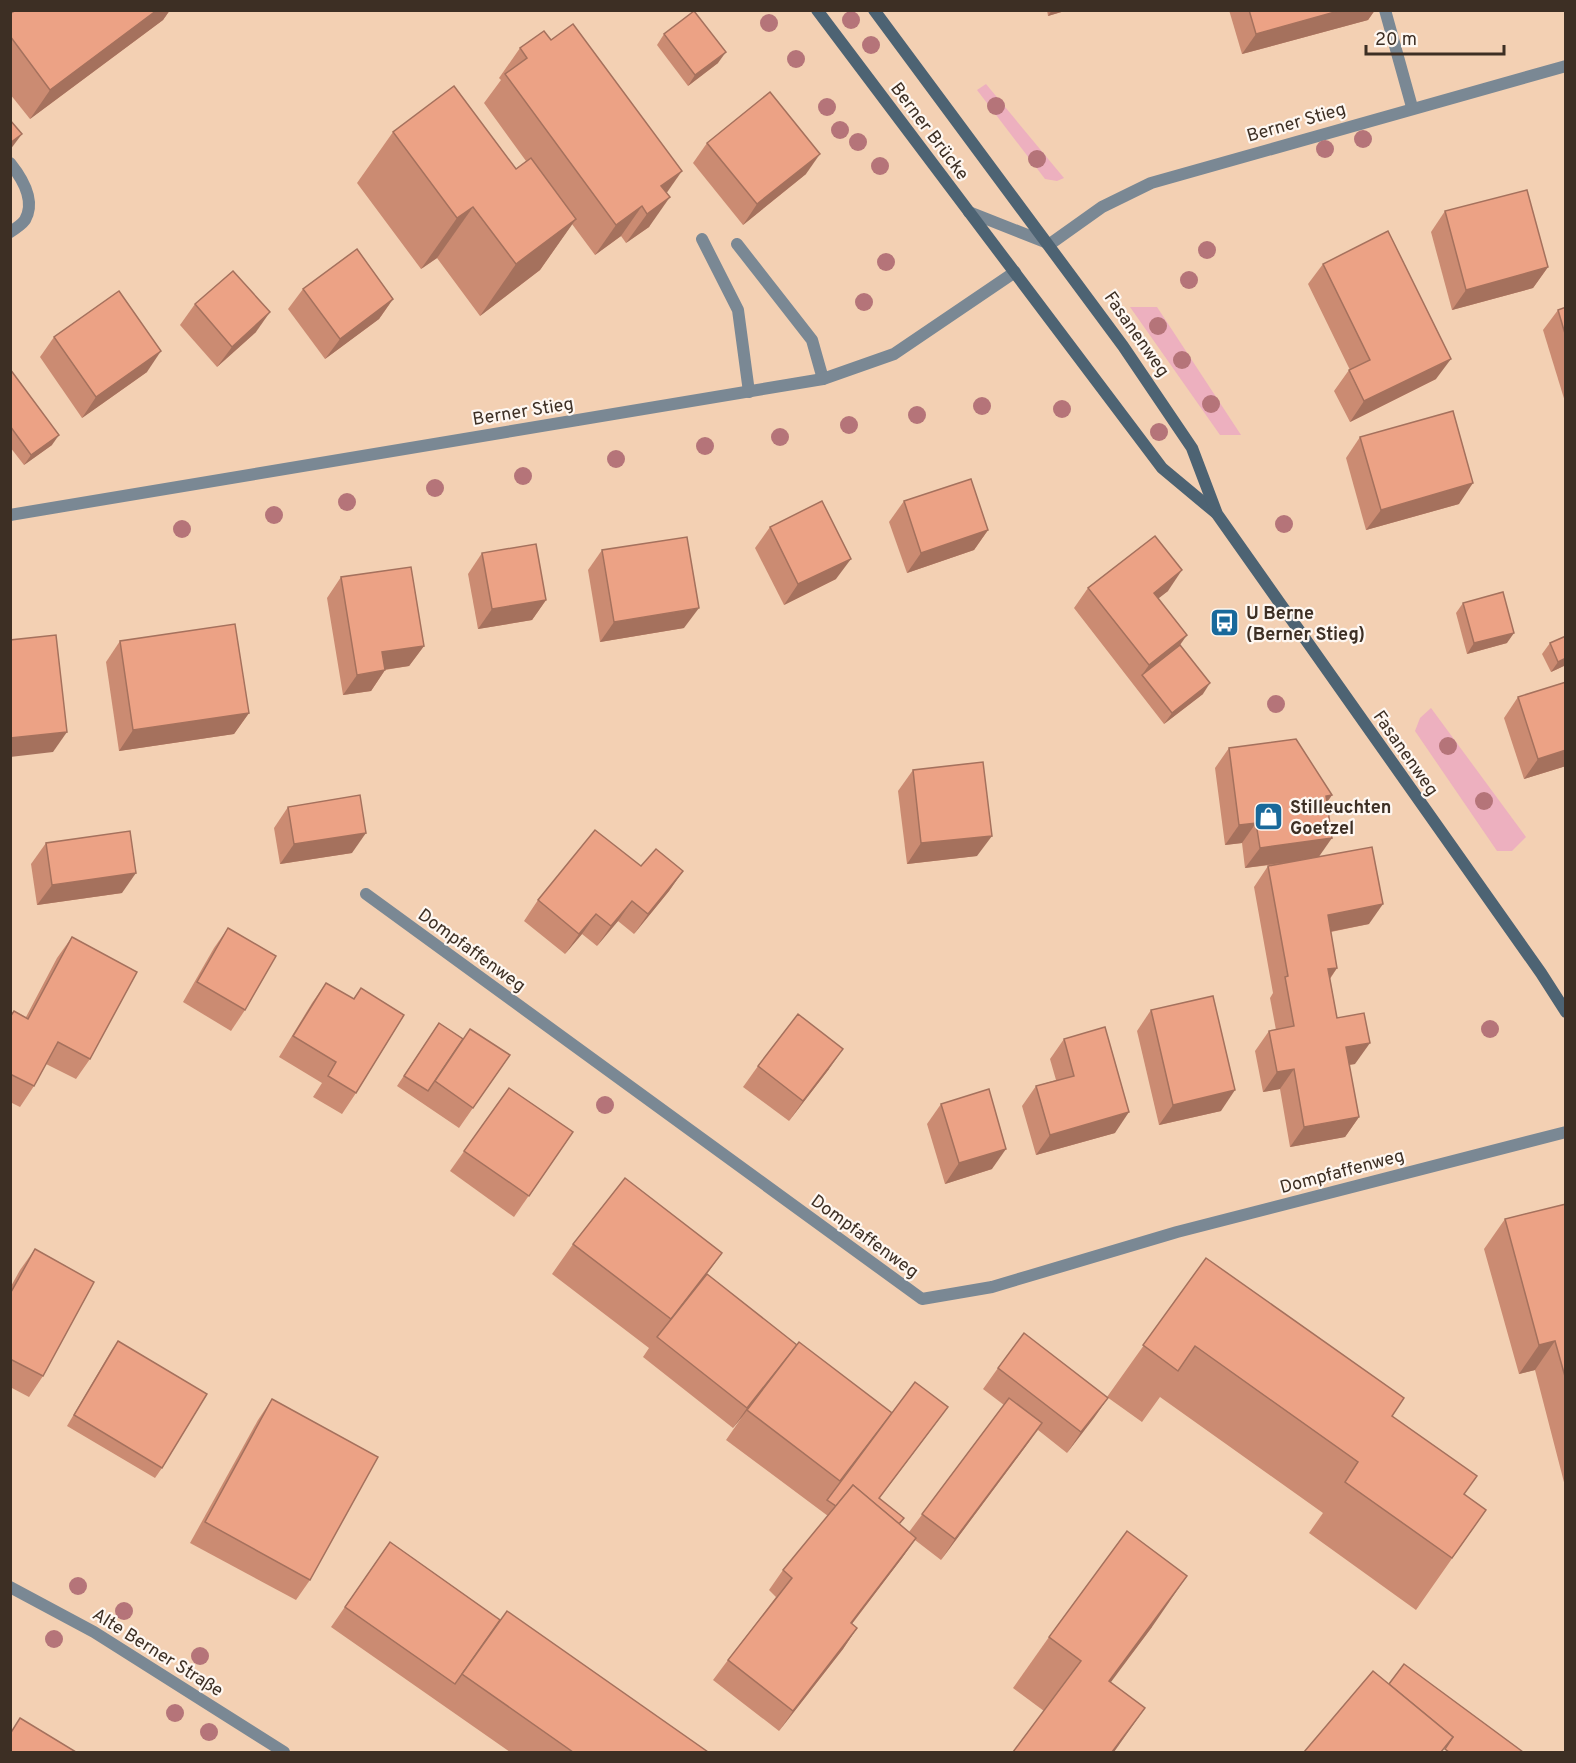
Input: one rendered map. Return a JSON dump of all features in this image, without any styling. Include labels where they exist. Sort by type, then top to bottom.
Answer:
[{"type":"main road","name":"Berner Brücke","points":[[818,10],[1015,272]]},
{"type":"main road","name":"Berner Brücke","points":[[874,10],[1050,244]]},
{"type":"main road","name":"Fasanenweg","points":[[1050,244],[1123,345],[1192,448],[1217,514],[1566,1012]]},
{"type":"main road","name":"Fasanenweg","points":[[1015,272],[1162,468],[1217,514]]},
{"type":"street","points":[[1385,10],[1412,107]]},
{"type":"street","name":"Berner Stieg","points":[[1050,244],[1102,207],[1151,183],[1412,107],[1566,66]]},
{"type":"street","points":[[10,163],[20,176],[30,200],[25,220],[10,232]]},
{"type":"street","points":[[969,213],[1050,244]]},
{"type":"street","points":[[702,239],[738,310],[749,392]]},
{"type":"street","points":[[737,244],[812,340],[824,379]]},
{"type":"street","name":"Berner Stieg","points":[[10,515],[824,379],[894,354],[1015,272]]},
{"type":"street","name":"Dompfaffenweg","points":[[366,894],[922,1299],[992,1287],[1177,1232],[1566,1132]]},
{"type":"street","name":"Alte Berner Straße","points":[[10,1587],[94,1632],[284,1752]]},
{"type":"shaded area","points":[[986,84],[1064,178],[1057,181],[1045,179],[977,90]]},
{"type":"shaded area","points":[[1130,307],[1157,307],[1241,435],[1220,435]]},
{"type":"shaded area","points":[[1431,708],[1526,837],[1512,851],[1497,851],[1415,731],[1420,718]]},
{"type":"building","points":[[16,10],[157,10],[50,90],[10,36],[10,14]]},
{"type":"building","points":[[1249,10],[1342,10],[1256,34]]},
{"type":"building","points":[[694,11],[726,52],[695,75],[664,34]]},
{"type":"building","points":[[573,24],[682,171],[661,186],[670,197],[647,214],[642,206],[616,225],[505,74],[527,58],[520,48],[544,31],[551,40]]},
{"type":"building","points":[[454,86],[516,169],[531,158],[576,219],[516,264],[473,207],[457,218],[393,132]]},
{"type":"building","points":[[770,92],[820,154],[757,204],[707,143]]},
{"type":"building","points":[[10,120],[22,134],[10,143]]},
{"type":"building","points":[[1527,190],[1548,267],[1466,290],[1445,211]]},
{"type":"building","points":[[1388,231],[1451,359],[1364,401],[1349,370],[1370,360],[1323,264]]},
{"type":"building","points":[[357,249],[393,299],[340,339],[303,289]]},
{"type":"building","points":[[233,271],[270,312],[232,347],[195,304]]},
{"type":"building","points":[[119,291],[161,351],[96,397],[54,337]]},
{"type":"building","points":[[1566,307],[1566,337],[1558,310]]},
{"type":"building","points":[[10,369],[59,435],[31,455],[10,426]]},
{"type":"building","points":[[1453,411],[1473,483],[1381,510],[1360,437]]},
{"type":"building","points":[[971,479],[988,530],[921,553],[904,501]]},
{"type":"building","points":[[822,501],[851,559],[798,584],[770,527]]},
{"type":"building","points":[[1155,536],[1182,570],[1154,593],[1187,635],[1149,665],[1088,588]]},
{"type":"building","points":[[687,537],[699,608],[614,622],[602,550]]},
{"type":"building","points":[[536,544],[546,600],[492,609],[482,553]]},
{"type":"building","points":[[411,567],[424,646],[382,652],[385,670],[357,675],[341,577]]},
{"type":"building","points":[[1503,592],[1514,633],[1474,643],[1463,603]]},
{"type":"building","points":[[235,624],[249,713],[133,730],[120,641]]},
{"type":"building","points":[[56,635],[67,732],[10,738],[10,640]]},
{"type":"building","points":[[1566,636],[1566,658],[1558,662],[1550,643]]},
{"type":"building","points":[[1180,645],[1210,683],[1172,713],[1142,675]]},
{"type":"building","points":[[1566,682],[1566,750],[1538,759],[1518,697]]},
{"type":"building","points":[[1296,739],[1332,795],[1326,796],[1332,838],[1260,848],[1256,823],[1239,825],[1229,748]]},
{"type":"building","points":[[983,762],[992,836],[921,843],[913,770]]},
{"type":"building","points":[[360,795],[366,833],[294,844],[288,807]]},
{"type":"building","points":[[595,830],[641,866],[656,849],[683,871],[648,914],[632,901],[611,926],[596,914],[579,934],[538,900]]},
{"type":"building","points":[[130,831],[136,873],[52,885],[46,843]]},
{"type":"building","points":[[1372,847],[1383,904],[1328,915],[1337,968],[1328,969],[1337,1018],[1364,1013],[1370,1043],[1346,1047],[1359,1117],[1304,1127],[1294,1069],[1277,1072],[1269,1031],[1294,1026],[1285,977],[1288,976],[1268,866]]},
{"type":"building","points":[[228,928],[276,956],[245,1010],[197,982]]},
{"type":"building","points":[[72,937],[137,972],[90,1059],[58,1042],[34,1086],[10,1074],[10,1017],[14,1011],[28,1019]]},
{"type":"building","points":[[326,983],[354,999],[361,988],[404,1015],[356,1093],[328,1076],[336,1062],[293,1036]]},
{"type":"building","points":[[1213,996],[1235,1090],[1173,1105],[1151,1010]]},
{"type":"building","points":[[798,1014],[843,1049],[803,1101],[758,1066]]},
{"type":"building","points":[[439,1023],[463,1039],[428,1091],[404,1076]]},
{"type":"building","points":[[1105,1027],[1129,1112],[1050,1135],[1036,1086],[1074,1076],[1064,1039]]},
{"type":"building","points":[[470,1029],[510,1055],[473,1108],[435,1081]]},
{"type":"building","points":[[509,1088],[573,1132],[529,1196],[464,1151]]},
{"type":"building","points":[[989,1089],[1006,1149],[959,1163],[941,1104]]},
{"type":"building","points":[[625,1178],[722,1253],[671,1319],[573,1244]]},
{"type":"building","points":[[1566,1204],[1566,1380],[1555,1341],[1539,1345],[1505,1219]]},
{"type":"building","points":[[35,1249],[94,1282],[43,1376],[10,1359],[10,1294]]},
{"type":"building","points":[[1206,1258],[1404,1398],[1392,1416],[1477,1476],[1464,1494],[1486,1510],[1452,1558],[1345,1482],[1358,1462],[1195,1346],[1178,1371],[1143,1345]]},
{"type":"building","points":[[707,1274],[797,1345],[747,1408],[657,1337]]},
{"type":"building","points":[[1024,1333],[1108,1398],[1081,1432],[998,1368]]},
{"type":"building","points":[[118,1341],[207,1394],[162,1468],[74,1415]]},
{"type":"building","points":[[799,1342],[892,1413],[840,1481],[747,1410]]},
{"type":"building","points":[[915,1382],[948,1407],[879,1498],[904,1518],[899,1524],[853,1485],[836,1506],[827,1500]]},
{"type":"building","points":[[1009,1398],[1042,1423],[955,1539],[922,1514]]},
{"type":"building","points":[[272,1399],[378,1457],[310,1580],[205,1522]]},
{"type":"building","points":[[853,1485],[916,1538],[851,1623],[857,1628],[793,1711],[728,1660],[792,1578],[783,1570]]},
{"type":"building","points":[[1127,1531],[1187,1576],[1109,1681],[1145,1708],[1112,1752],[1013,1752],[1081,1661],[1049,1637]]},
{"type":"building","points":[[390,1542],[500,1620],[455,1684],[345,1607]]},
{"type":"building","points":[[507,1611],[708,1752],[573,1752],[462,1674]]},
{"type":"building","points":[[1404,1664],[1523,1752],[1449,1752],[1445,1749],[1453,1737],[1389,1684]]},
{"type":"building","points":[[1373,1671],[1453,1737],[1441,1752],[1304,1752]]},
{"type":"building","points":[[20,1718],[76,1752],[10,1752],[10,1734]]},
{"type":"place","name":"U Berne (Berner Stieg)","points":[[1225,623]]},
{"type":"place","name":"Stilleuchten Goetzel","points":[[1269,817]]}]
